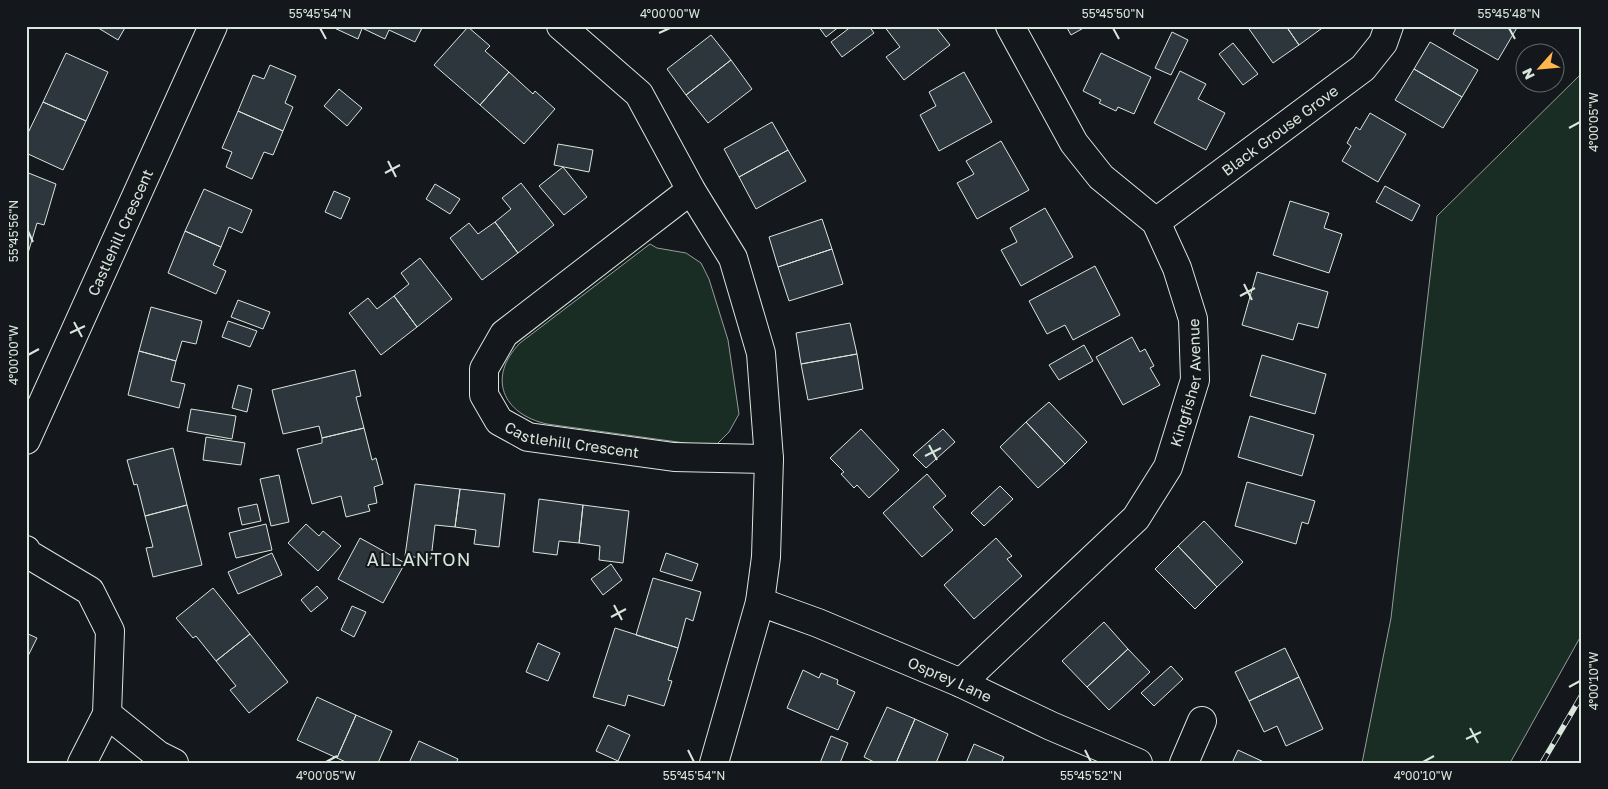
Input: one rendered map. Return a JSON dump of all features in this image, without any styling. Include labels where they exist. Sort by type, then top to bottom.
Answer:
[{"type":"street","name":"Castlehill Crescent","points":[[26,440],[213,26]]},
{"type":"street","points":[[561,26],[639,94],[691,190],[732,258],[761,353],[768,459],[766,557],[760,602],[714,763]]},
{"type":"street","name":"Kingfisher Avenue","points":[[961,683],[1136,518],[1168,467],[1195,380],[1193,318],[1177,268],[1156,222],[1101,176],[1074,143],[1010,26]]},
{"type":"street","name":"Black Grouse Grove","points":[[1156,222],[1363,68],[1384,43],[1389,26]]},
{"type":"street","name":"Castlehill Crescent","points":[[691,190],[504,334],[484,369],[484,395],[499,421],[528,437],[674,457],[768,459]]},
{"type":"street","points":[[26,550],[28,554],[90,591],[110,631],[107,714],[82,763]]},
{"type":"street","name":"Osprey Lane","points":[[760,602],[818,623],[961,683],[1052,726],[1138,763]]},
{"type":"street","points":[[107,714],[167,761]]},
{"type":"street","points":[[1184,763],[1202,721]]},
{"type":"green space","points":[[1582,73],[1582,634],[1510,763],[1362,763],[1391,618],[1437,216],[1563,92],[1566,92],[1566,89]]},
{"type":"green space","points":[[650,244],[657,248],[686,253],[701,263],[709,279],[728,340],[739,414],[729,432],[714,447],[547,424],[519,412],[510,403],[504,392],[502,381],[504,369],[510,356],[520,343]]},
{"type":"building","points":[[95,26],[126,26],[118,40]]},
{"type":"building","points":[[330,26],[363,26],[358,39]]},
{"type":"building","points":[[363,26],[423,26],[415,42],[389,30],[385,39],[362,28]]},
{"type":"building","points":[[818,26],[840,26],[826,37]]},
{"type":"building","points":[[852,26],[869,26],[874,33],[842,57],[831,42]]},
{"type":"building","points":[[884,26],[935,26],[950,45],[904,80],[886,57],[900,47]]},
{"type":"building","points":[[1066,26],[1087,26],[1071,35]]},
{"type":"building","points":[[1247,26],[1286,26],[1299,45],[1273,63]]},
{"type":"building","points":[[1286,26],[1325,26],[1299,45]]},
{"type":"building","points":[[1457,26],[1518,26],[1498,60],[1453,34]]},
{"type":"building","points":[[468,27],[490,46],[485,51],[509,72],[480,105],[434,65]]},
{"type":"building","points":[[1172,32],[1188,40],[1171,75],[1155,68]]},
{"type":"building","points":[[711,35],[731,60],[686,95],[667,69]]},
{"type":"building","points":[[1430,42],[1478,70],[1462,97],[1414,69]]},
{"type":"building","points":[[1233,43],[1258,74],[1243,85],[1219,54]]},
{"type":"building","points":[[66,53],[108,72],[86,121],[43,102]]},
{"type":"building","points":[[1101,53],[1151,77],[1134,114],[1118,107],[1116,111],[1099,103],[1101,100],[1083,91]]},
{"type":"building","points":[[731,60],[752,89],[708,123],[686,95]]},
{"type":"building","points":[[270,65],[296,76],[285,103],[293,107],[283,131],[238,111],[253,75],[264,79]]},
{"type":"building","points":[[1414,69],[1462,97],[1443,128],[1395,100]]},
{"type":"building","points":[[1180,71],[1206,84],[1198,99],[1225,113],[1206,150],[1154,123]]},
{"type":"building","points":[[509,72],[533,94],[535,91],[555,109],[524,144],[480,105]]},
{"type":"building","points":[[964,72],[992,122],[939,151],[920,115],[936,106],[929,92]]},
{"type":"building","points":[[339,89],[362,108],[347,126],[324,106]]},
{"type":"building","points":[[43,102],[86,121],[63,170],[26,153],[26,137]]},
{"type":"building","points":[[238,111],[283,131],[273,155],[264,152],[252,179],[226,167],[232,152],[222,148]]},
{"type":"building","points":[[1370,113],[1406,134],[1378,182],[1342,161],[1351,146],[1347,143],[1356,127],[1360,130]]},
{"type":"building","points":[[772,122],[788,150],[739,177],[724,149]]},
{"type":"building","points":[[1001,141],[1029,190],[977,219],[957,183],[974,174],[966,161]]},
{"type":"building","points":[[558,144],[593,150],[589,172],[554,165]]},
{"type":"building","points":[[788,150],[806,181],[756,209],[739,177]]},
{"type":"building","points":[[563,167],[587,197],[564,215],[539,186]]},
{"type":"building","points":[[26,172],[56,184],[44,225],[37,223],[28,253],[26,253]]},
{"type":"building","points":[[521,183],[554,225],[518,253],[495,222],[511,209],[502,198]]},
{"type":"building","points":[[435,184],[460,199],[450,214],[426,199]]},
{"type":"building","points":[[1385,186],[1420,205],[1412,221],[1376,202]]},
{"type":"building","points":[[204,189],[252,210],[242,233],[229,227],[221,247],[185,231]]},
{"type":"building","points":[[334,191],[350,198],[341,219],[325,212]]},
{"type":"building","points":[[1290,201],[1329,213],[1324,228],[1342,234],[1329,273],[1273,255]]},
{"type":"building","points":[[1045,208],[1073,257],[1021,286],[1001,250],[1017,242],[1010,228]]},
{"type":"building","points":[[822,219],[832,249],[778,267],[769,237]]},
{"type":"building","points":[[495,222],[518,253],[482,280],[450,238],[469,223],[478,234]]},
{"type":"building","points":[[185,231],[221,247],[213,265],[226,271],[216,294],[168,273]]},
{"type":"building","points":[[832,249],[843,284],[789,301],[778,267]]},
{"type":"building","points":[[420,258],[452,299],[417,327],[394,296],[409,284],[401,273]]},
{"type":"building","points":[[1095,266],[1120,315],[1073,340],[1065,325],[1047,334],[1029,301]]},
{"type":"building","points":[[1257,272],[1328,292],[1318,328],[1298,323],[1293,340],[1242,325]]},
{"type":"building","points":[[394,296],[417,327],[381,355],[349,313],[368,298],[377,309]]},
{"type":"building","points":[[238,300],[270,312],[263,329],[231,317]]},
{"type":"building","points":[[151,307],[202,321],[196,344],[182,341],[176,361],[139,351]]},
{"type":"building","points":[[228,321],[257,331],[250,347],[222,337]]},
{"type":"building","points":[[850,323],[857,354],[801,364],[796,333]]},
{"type":"building","points":[[1132,337],[1140,352],[1145,349],[1154,366],[1150,368],[1160,385],[1123,405],[1096,357]]},
{"type":"building","points":[[1084,345],[1093,361],[1059,380],[1049,365]]},
{"type":"building","points":[[139,351],[176,361],[171,381],[185,384],[179,408],[128,395]]},
{"type":"building","points":[[857,354],[863,389],[808,400],[801,364]]},
{"type":"building","points":[[1262,355],[1326,374],[1315,414],[1250,396]]},
{"type":"building","points":[[355,370],[361,396],[356,397],[364,428],[322,438],[319,426],[283,434],[272,390]]},
{"type":"building","points":[[238,385],[252,389],[247,412],[232,408]]},
{"type":"building","points":[[1049,402],[1087,442],[1065,464],[1026,422]]},
{"type":"building","points":[[191,409],[236,416],[232,439],[187,431]]},
{"type":"building","points":[[1250,416],[1314,435],[1302,476],[1238,457]]},
{"type":"building","points":[[1026,422],[1065,464],[1038,488],[1000,447]]},
{"type":"building","points":[[364,428],[372,460],[376,458],[383,484],[374,487],[377,503],[368,505],[370,511],[346,517],[341,496],[312,504],[297,449],[322,443],[322,438]]},
{"type":"building","points":[[861,429],[899,470],[869,498],[857,485],[854,488],[841,474],[844,472],[830,458]]},
{"type":"building","points":[[943,429],[955,442],[926,468],[913,455]]},
{"type":"building","points":[[206,437],[245,443],[241,465],[203,460]]},
{"type":"building","points":[[173,448],[187,505],[145,516],[137,484],[134,485],[127,460]]},
{"type":"building","points":[[927,474],[946,496],[933,507],[953,530],[922,557],[883,513]]},
{"type":"building","points":[[279,475],[289,522],[271,526],[260,479]]},
{"type":"building","points":[[1247,482],[1315,501],[1308,524],[1302,522],[1296,544],[1235,526]]},
{"type":"building","points":[[415,484],[460,489],[455,527],[435,525],[431,559],[405,556]]},
{"type":"building","points":[[1000,486],[1013,499],[984,526],[971,513]]},
{"type":"building","points":[[460,489],[505,494],[499,547],[474,544],[476,530],[455,527]]},
{"type":"building","points":[[539,499],[583,505],[579,543],[559,541],[557,555],[533,552]]},
{"type":"building","points":[[257,504],[261,521],[242,525],[238,508]]},
{"type":"building","points":[[187,505],[202,565],[153,577],[146,548],[153,547],[145,516]]},
{"type":"building","points":[[583,505],[629,511],[623,563],[599,560],[600,546],[579,543]]},
{"type":"building","points":[[1204,521],[1243,562],[1217,587],[1178,546]]},
{"type":"building","points":[[266,524],[272,550],[236,558],[229,533]]},
{"type":"building","points":[[306,524],[319,536],[323,531],[341,546],[318,571],[288,543]]},
{"type":"building","points":[[360,538],[405,563],[383,603],[338,579]]},
{"type":"building","points":[[996,538],[1012,556],[1007,559],[1022,576],[974,619],[944,585]]},
{"type":"building","points":[[1178,546],[1217,587],[1195,609],[1155,569]]},
{"type":"building","points":[[272,553],[282,575],[238,594],[228,572]]},
{"type":"building","points":[[666,553],[698,564],[692,581],[660,571]]},
{"type":"building","points":[[611,564],[622,580],[603,595],[591,579]]},
{"type":"building","points":[[653,578],[701,592],[693,621],[686,618],[678,648],[636,635]]},
{"type":"building","points":[[317,586],[328,598],[311,612],[301,600]]},
{"type":"building","points":[[213,588],[250,634],[216,661],[196,636],[193,638],[176,618]]},
{"type":"building","points":[[352,606],[366,612],[354,637],[341,630]]},
{"type":"building","points":[[1104,622],[1128,649],[1087,687],[1062,661]]},
{"type":"building","points":[[615,628],[678,648],[668,680],[672,681],[664,706],[628,695],[625,706],[593,697]]},
{"type":"building","points":[[26,633],[37,638],[26,660]]},
{"type":"building","points":[[250,634],[288,682],[249,713],[230,690],[236,686],[216,661]]},
{"type":"building","points":[[538,643],[560,653],[548,681],[526,672]]},
{"type":"building","points":[[1285,648],[1299,677],[1249,701],[1235,672]]},
{"type":"building","points":[[1128,649],[1150,672],[1109,710],[1087,687]]},
{"type":"building","points":[[1171,666],[1183,679],[1154,706],[1141,693]]},
{"type":"building","points":[[803,670],[819,678],[821,673],[838,680],[837,684],[855,692],[838,730],[787,708]]},
{"type":"building","points":[[1299,677],[1323,729],[1286,746],[1277,726],[1264,732],[1249,701]]},
{"type":"building","points":[[317,697],[356,715],[337,758],[297,740]]},
{"type":"building","points":[[887,707],[915,719],[896,763],[876,763],[864,757]]},
{"type":"building","points":[[356,715],[392,731],[378,763],[348,763],[337,758]]},
{"type":"building","points":[[915,719],[948,734],[936,763],[896,763]]},
{"type":"building","points":[[608,725],[630,735],[618,761],[596,751]]},
{"type":"building","points":[[831,736],[848,743],[840,763],[820,763]]},
{"type":"building","points":[[419,741],[458,759],[456,763],[409,763]]},
{"type":"building","points":[[974,744],[1004,757],[1001,763],[966,763]]},
{"type":"building","points":[[1238,750],[1266,763],[1232,763]]},
{"type":"railway","points":[[1542,763],[1582,695]]},
{"type":"district","name":"ALLANTON","points":[[419,559]]}]
